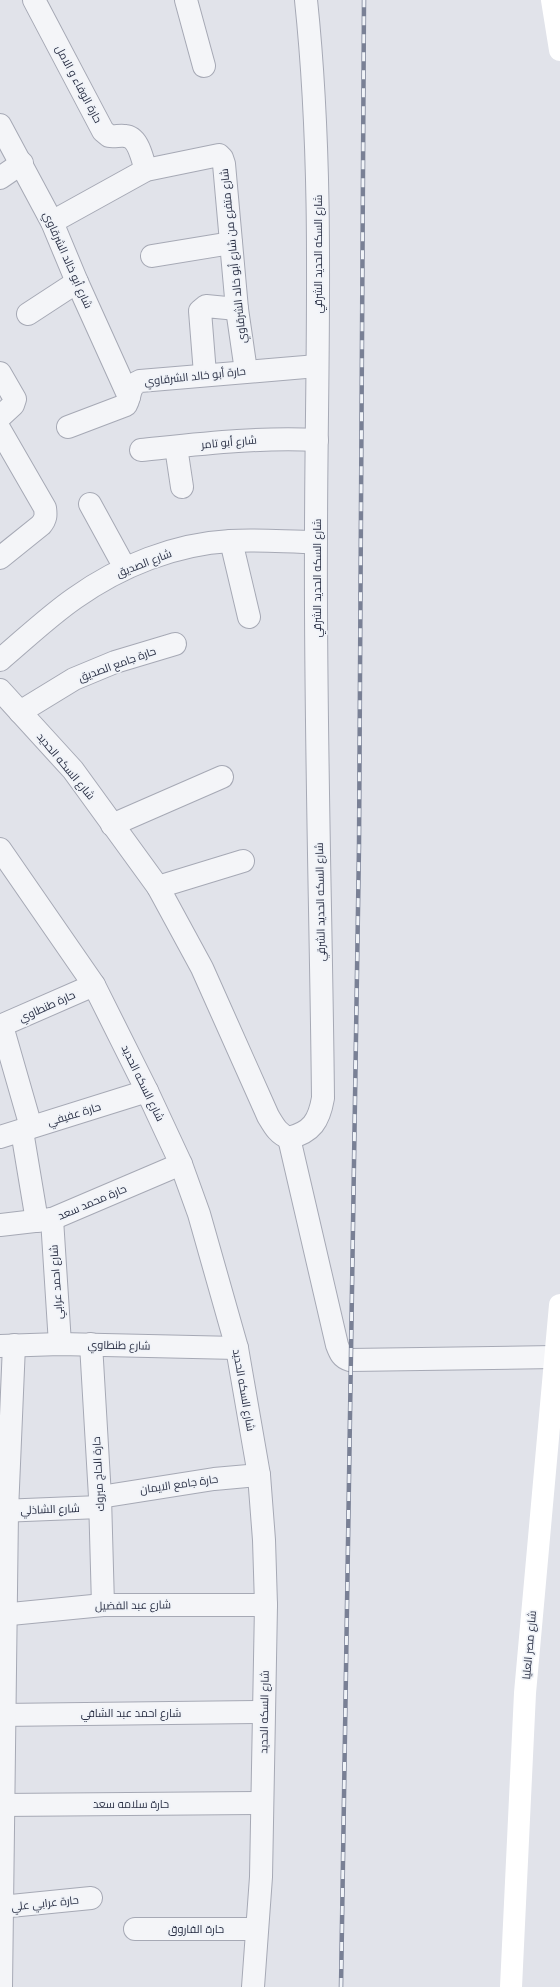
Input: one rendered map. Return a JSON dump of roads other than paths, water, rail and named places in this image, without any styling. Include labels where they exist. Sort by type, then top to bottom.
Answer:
[{"type":"street","name":"حارة الوفاء و الامل","points":[[34,0],[103,131],[109,136],[127,136],[132,138],[137,144],[146,170]]},
{"type":"street","points":[[186,0],[204,66]]},
{"type":"street","name":"شارع السكه الحديد الشرقي","points":[[289,1138],[307,1131],[315,1122],[320,1115],[323,1098],[316,542],[319,264],[317,148],[306,0]]},
{"type":"street","points":[[552,0],[560,50]]},
{"type":"street","name":"شارع أبو خالد الشرقاوي","points":[[0,125],[22,163],[52,222],[77,282],[129,397]]},
{"type":"street","name":"شارع متفرع من شارع أبو خالد الشرقاوي","points":[[52,222],[146,170],[219,156],[224,164],[237,309],[246,371]]},
{"type":"street","points":[[0,178],[22,163]]},
{"type":"street","points":[[152,256],[231,243]]},
{"type":"street","points":[[28,314],[77,282]]},
{"type":"street","points":[[205,374],[200,311],[206,306],[237,309]]},
{"type":"street","name":"حارة أبو خالد الشرقاوي","points":[[68,427],[126,405],[131,388],[134,383],[140,381],[205,374],[317,366]]},
{"type":"street","points":[[0,373],[15,399],[13,405],[0,417]]},
{"type":"street","points":[[0,431],[45,508],[46,520],[0,558]]},
{"type":"street","name":"شارع أبو تامر","points":[[141,450],[235,440],[284,438],[317,440]]},
{"type":"street","points":[[176,447],[182,487]]},
{"type":"street","points":[[90,504],[124,568]]},
{"type":"street","points":[[231,541],[249,617]]},
{"type":"street","name":"شارع الصديق","points":[[0,660],[74,598],[124,568],[159,555],[194,546],[231,541],[316,542]]},
{"type":"street","name":"حارة جامع الصديق","points":[[20,712],[74,679],[115,662],[174,644]]},
{"type":"street","name":"شارع السكه الحديد","points":[[0,690],[73,770],[158,887],[202,968],[268,1116],[275,1129],[282,1135],[289,1138]]},
{"type":"street","points":[[112,825],[222,777]]},
{"type":"street","name":"شارع السكه الحديد","points":[[0,849],[94,985],[147,1091],[181,1164],[199,1214],[237,1348],[259,1475],[266,1604],[263,1712],[262,1877],[253,1987]]},
{"type":"street","points":[[158,887],[243,861]]},
{"type":"street","name":"حارة طنطاوي","points":[[1,1026],[94,985]]},
{"type":"street","name":"شارع احمد عرابي","points":[[1,1026],[27,1129],[44,1220],[60,1344]]},
{"type":"street","name":"حارة عفيفي","points":[[0,1137],[147,1091]]},
{"type":"street","points":[[289,1138],[337,1344],[341,1355],[345,1359],[555,1357]]},
{"type":"street","name":"حارة محمد سعد","points":[[0,1225],[44,1220],[181,1164]]},
{"type":"street","name":"شارع مصر العليا","points":[[511,1987],[525,1693],[560,1305]]},
{"type":"street","name":"شارع طنطاوي","points":[[7,1346],[90,1344],[237,1348]]},
{"type":"street","name":"حارة الحاج مبروك","points":[[90,1344],[100,1502],[103,1605]]},
{"type":"street","points":[[1,1987],[1,1805],[7,1346]]},
{"type":"street","name":"حارة جامع الايمان","points":[[100,1502],[214,1479],[259,1475]]},
{"type":"street","name":"شارع الشاذلي","points":[[4,1511],[100,1502]]},
{"type":"street","name":"شارع عبد الفضيل","points":[[3,1615],[103,1605],[266,1604]]},
{"type":"street","name":"شارع احمد عبد الشافي","points":[[2,1714],[263,1712]]},
{"type":"street","name":"حارة سلامه سعد","points":[[1,1805],[262,1803]]},
{"type":"street","name":"حارة عرابي علي","points":[[1,1907],[91,1898]]},
{"type":"street","name":"حارة الفاروق","points":[[135,1929],[257,1929]]},
{"type":"railway","points":[[341,1987],[359,846],[364,0]]}]
